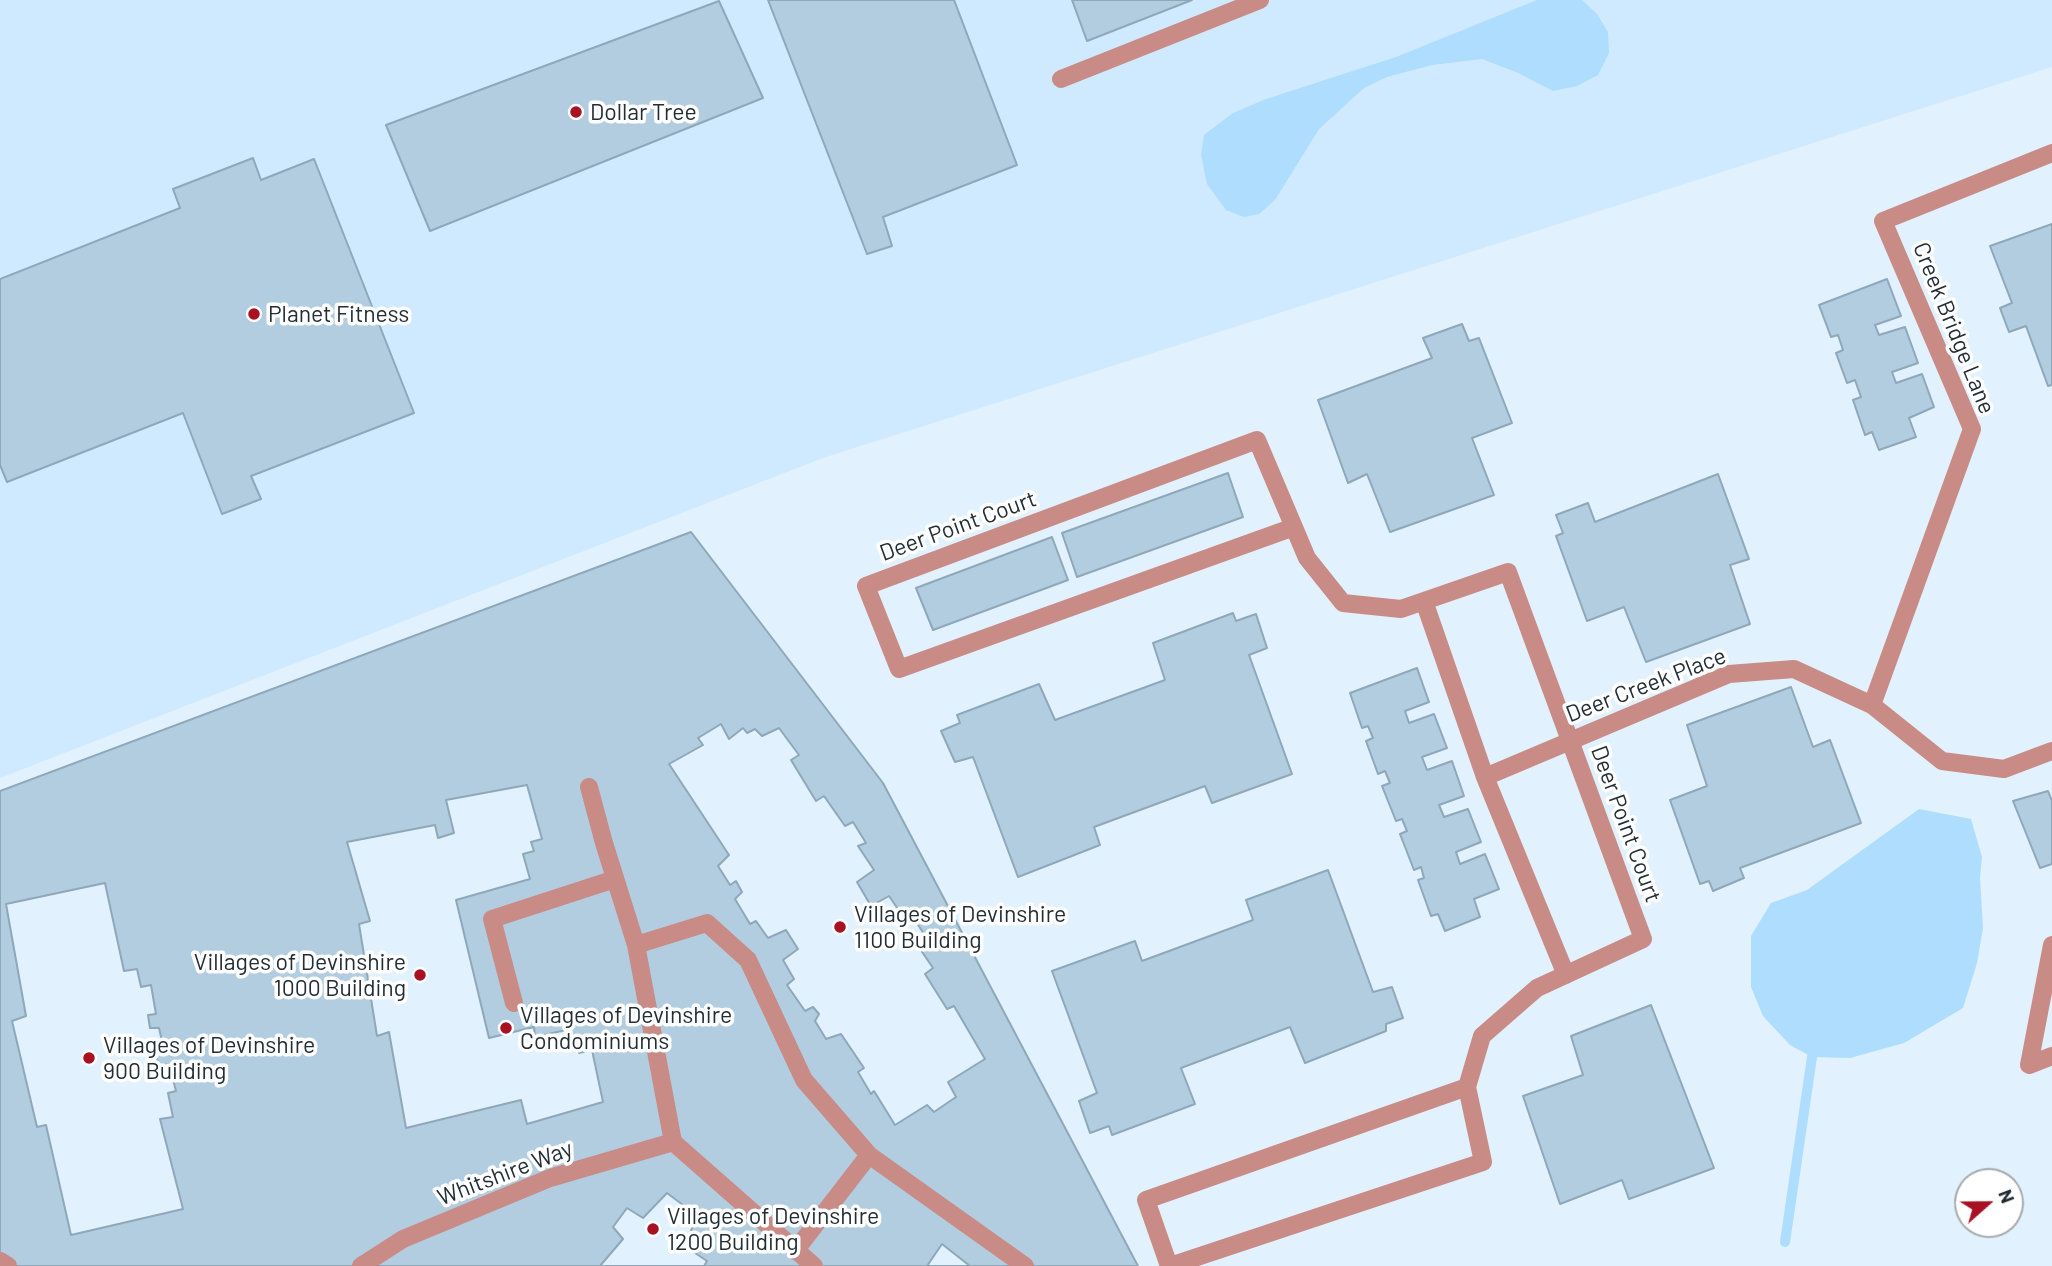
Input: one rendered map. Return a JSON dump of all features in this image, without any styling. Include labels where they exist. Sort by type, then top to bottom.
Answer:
[{"type":"street","points":[[1061,79],[1260,0]]},
{"type":"street","name":"Creek Bridge Lane","points":[[1872,705],[1972,429],[1883,221],[2052,153]]},
{"type":"street","name":"Deer Point Court","points":[[1294,527],[899,668],[866,586],[1257,440],[1294,527],[1307,558],[1343,603],[1401,609],[1508,572],[1643,939],[1537,988],[1482,1036],[1467,1087],[1483,1162],[1170,1266],[1146,1200],[1467,1087]]},
{"type":"street","points":[[1424,601],[1485,777],[1566,975]]},
{"type":"street","name":"Deer Creek Place","points":[[1485,777],[1729,674],[1794,668],[1872,705],[1942,761],[2004,769],[2052,751]]},
{"type":"street","points":[[589,787],[636,945],[673,1142],[814,1266]]},
{"type":"street","points":[[514,1003],[492,919],[615,878]]},
{"type":"street","points":[[636,945],[707,923],[748,960],[804,1080],[869,1155],[1025,1266]]},
{"type":"street","points":[[2052,945],[2029,1065],[2052,1056]]},
{"type":"street","name":"Whitshire Way","points":[[361,1266],[403,1239],[550,1178],[673,1142]]},
{"type":"street","points":[[795,1251],[869,1155]]},
{"type":"street","points":[[0,1261],[8,1266]]},
{"type":"shaded area","points":[[0,0],[2052,0],[2052,67],[823,458],[0,778]]},
{"type":"shaded area","points":[[1537,0],[1582,0],[1597,14],[1608,32],[1609,53],[1598,75],[1577,86],[1553,91],[1482,59],[1432,65],[1387,77],[1364,88],[1319,129],[1275,200],[1259,214],[1244,217],[1226,210],[1207,184],[1201,155],[1204,135],[1233,113],[1266,99],[1396,57]]},
{"type":"shaded area","points":[[1919,809],[1971,819],[1982,857],[1980,878],[1983,928],[1977,963],[1963,1008],[1904,1043],[1850,1058],[1812,1057],[1790,1045],[1763,1016],[1751,987],[1751,936],[1771,903],[1807,890]]},
{"type":"building","points":[[768,0],[954,0],[1017,165],[883,217],[892,246],[867,254]]},
{"type":"building","points":[[1072,0],[1192,0],[1087,41]]},
{"type":"building","name":"Dollar Tree","points":[[719,1],[763,98],[430,231],[386,125]]},
{"type":"building","points":[[253,158],[261,180],[314,159],[414,413],[251,476],[261,499],[222,514],[183,413],[7,482],[0,465],[0,279],[180,208],[173,189]]},
{"type":"building","points":[[2052,224],[2052,385],[2048,386],[2026,326],[2009,332],[2000,308],[2012,303],[1990,246]]},
{"type":"building","points":[[1887,279],[1901,316],[1875,325],[1879,335],[1905,327],[1918,363],[1892,372],[1896,383],[1922,374],[1934,407],[1909,418],[1916,437],[1879,450],[1872,432],[1865,435],[1853,400],[1861,397],[1855,380],[1847,383],[1836,353],[1843,350],[1838,335],[1831,337],[1819,305]]},
{"type":"building","points":[[1462,324],[1469,341],[1479,338],[1512,423],[1472,438],[1494,495],[1390,532],[1367,474],[1348,483],[1318,400],[1432,358],[1423,338]]},
{"type":"building","points":[[1228,473],[1243,517],[1077,577],[1062,533]]},
{"type":"building","points":[[1718,474],[1749,559],[1730,565],[1750,624],[1646,662],[1624,607],[1587,621],[1556,536],[1563,533],[1556,515],[1588,503],[1595,522]]},
{"type":"building","name":"Villages of Devinshire Condominiums","points":[[691,532],[883,783],[1138,1266],[0,1266],[0,791]]},
{"type":"building","points":[[1052,537],[1068,580],[933,630],[916,588]]},
{"type":"building","points":[[1233,613],[1236,621],[1256,614],[1267,648],[1249,655],[1292,774],[1212,803],[1205,786],[1094,827],[1100,845],[1018,877],[973,757],[955,762],[941,731],[960,723],[957,715],[1039,684],[1055,720],[1165,680],[1153,643]]},
{"type":"building","points":[[1417,668],[1429,702],[1405,711],[1409,723],[1434,714],[1447,748],[1422,757],[1427,770],[1452,761],[1464,796],[1439,805],[1444,817],[1468,809],[1481,842],[1456,852],[1460,864],[1485,854],[1499,889],[1474,899],[1480,917],[1445,931],[1438,914],[1431,916],[1418,880],[1424,878],[1421,867],[1414,870],[1400,834],[1407,831],[1402,819],[1396,821],[1382,786],[1390,783],[1385,771],[1378,774],[1366,741],[1373,738],[1368,726],[1362,728],[1350,693]]},
{"type":"building","points":[[1791,687],[1813,747],[1830,740],[1861,823],[1740,868],[1744,878],[1713,891],[1709,881],[1700,884],[1670,800],[1707,786],[1687,725]]},
{"type":"building","name":"Villages of Devinshire 1100 Building","points":[[721,724],[729,739],[743,728],[747,733],[755,729],[762,736],[779,728],[799,755],[791,760],[816,801],[824,796],[845,826],[853,822],[866,843],[858,846],[874,870],[857,882],[871,906],[889,896],[900,912],[907,908],[924,934],[914,940],[933,968],[925,974],[947,1009],[954,1006],[985,1059],[948,1082],[956,1097],[934,1112],[927,1105],[895,1125],[874,1091],[871,1094],[858,1072],[864,1068],[841,1034],[826,1039],[815,1021],[819,1014],[813,1007],[805,1011],[787,985],[794,979],[783,960],[798,949],[786,930],[768,938],[756,921],[750,924],[735,899],[742,892],[736,881],[730,885],[718,866],[729,855],[669,764],[703,745],[698,738]]},
{"type":"building","name":"Villages of Devinshire 1000 Building","points":[[527,785],[542,839],[531,842],[534,851],[523,854],[530,879],[456,900],[489,1038],[534,1027],[535,1037],[566,1030],[568,1043],[577,1042],[579,1053],[592,1050],[603,1102],[527,1124],[521,1100],[406,1128],[389,1032],[377,1036],[359,924],[370,921],[347,842],[435,825],[438,838],[454,833],[446,800]]},
{"type":"building","points":[[2048,791],[2052,801],[2052,864],[2040,868],[2013,801]]},
{"type":"building","points":[[1328,870],[1373,992],[1392,987],[1403,1018],[1386,1024],[1386,1031],[1305,1063],[1290,1027],[1181,1068],[1195,1104],[1112,1135],[1109,1126],[1090,1133],[1079,1101],[1097,1093],[1052,971],[1135,941],[1142,961],[1253,920],[1246,900]]},
{"type":"building","name":"Villages of Devinshire 900 Building","points":[[105,883],[124,971],[137,969],[141,987],[151,985],[156,1014],[148,1015],[150,1028],[159,1028],[164,1050],[154,1053],[160,1066],[169,1064],[176,1091],[168,1093],[173,1117],[160,1119],[183,1209],[71,1235],[46,1125],[37,1127],[12,1021],[26,1016],[6,904]]},
{"type":"building","points":[[1651,1005],[1714,1168],[1629,1199],[1622,1180],[1560,1204],[1523,1096],[1583,1075],[1571,1036]]},
{"type":"building","name":"Villages of Devinshire 1200 Building","points":[[667,1193],[699,1217],[691,1230],[697,1236],[686,1247],[707,1261],[704,1266],[600,1266],[623,1239],[613,1227],[627,1208],[643,1218]]},
{"type":"building","points":[[942,1244],[970,1266],[927,1266]]},
{"type":"waterway","points":[[1785,1242],[1812,1057]]},
{"type":"place","name":"Dollar Tree","points":[[576,112]]},
{"type":"place","name":"Planet Fitness","points":[[254,314]]},
{"type":"place","name":"Villages of Devinshire 1100 Building","points":[[840,927]]},
{"type":"place","name":"Villages of Devinshire 1000 Building","points":[[420,975]]},
{"type":"place","name":"Villages of Devinshire Condominiums","points":[[506,1028]]},
{"type":"place","name":"Villages of Devinshire 900 Building","points":[[89,1058]]},
{"type":"place","name":"Villages of Devinshire 1200 Building","points":[[653,1229]]}]
